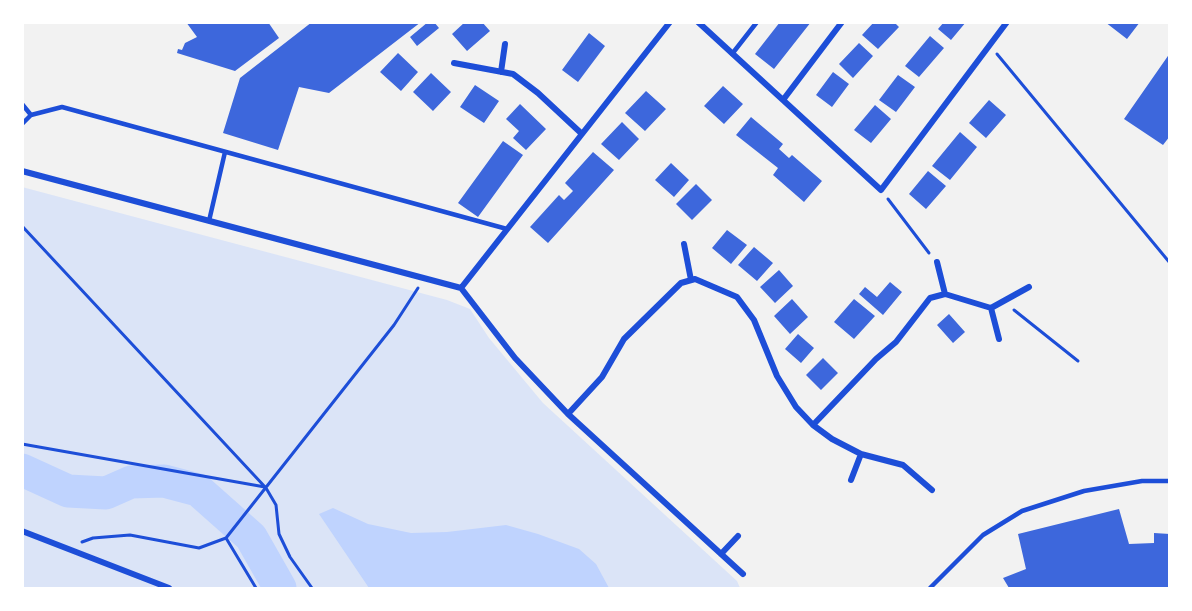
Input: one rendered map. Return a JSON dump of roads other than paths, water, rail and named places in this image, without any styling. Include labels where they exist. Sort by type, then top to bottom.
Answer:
[{"type":"street","points":[[461,288],[670,22]]},
{"type":"street","points":[[698,22],[881,190],[1007,22]]},
{"type":"street","points":[[783,100],[842,22]]},
{"type":"street","points":[[501,72],[505,44]]},
{"type":"street","points":[[454,63],[513,74],[538,93],[582,134]]},
{"type":"street","points":[[22,171],[461,288],[515,358],[568,414],[743,574]]},
{"type":"street","points":[[684,244],[691,280]]},
{"type":"street","points":[[937,262],[945,294]]},
{"type":"street","points":[[568,414],[602,377],[624,339],[681,283],[695,279],[737,297],[754,320],[777,376],[796,407],[813,425],[832,439],[861,454],[903,465],[932,490]]},
{"type":"street","points":[[813,425],[876,359],[896,342],[930,298],[945,294],[991,308],[1029,287]]},
{"type":"street","points":[[991,308],[999,339]]},
{"type":"street","points":[[851,480],[861,454]]},
{"type":"street","points":[[22,531],[169,588]]},
{"type":"street","points":[[721,554],[738,536]]},
{"type":"lane","points":[[732,54],[758,22]]},
{"type":"lane","points":[[22,104],[31,115]]},
{"type":"lane","points":[[22,124],[31,115],[62,107],[507,229]]},
{"type":"lane","points":[[209,221],[225,152]]},
{"type":"lane","points":[[930,588],[983,535],[1022,511],[1084,491],[1142,481],[1170,481]]},
{"type":"water","points":[[333,508],[368,524],[411,533],[447,532],[506,525],[538,534],[579,549],[596,564],[609,588],[369,588],[319,514]]},
{"type":"waterway","points":[[22,470],[68,491],[106,493],[131,482],[164,481],[198,490],[251,537],[280,588]]}]
